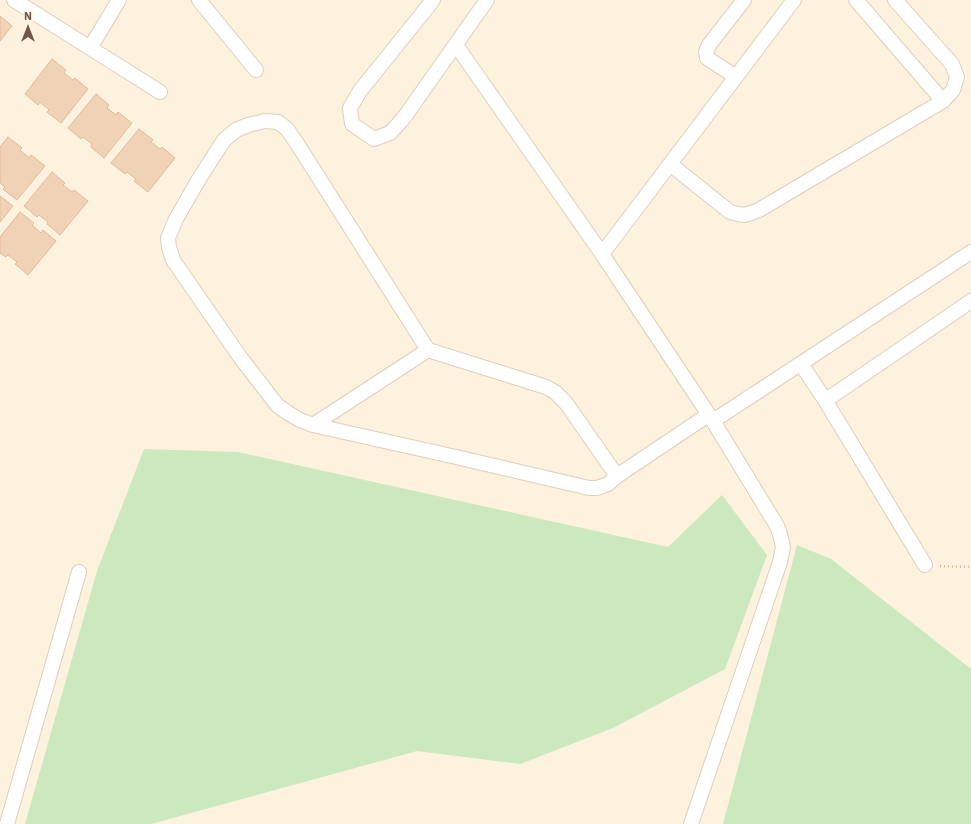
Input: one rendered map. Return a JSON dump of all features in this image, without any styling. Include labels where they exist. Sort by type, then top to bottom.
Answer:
[{"type":"street","points":[[14,0],[160,92]]},
{"type":"street","points":[[90,48],[119,0]]},
{"type":"street","points":[[199,0],[256,70]]},
{"type":"street","points":[[433,0],[360,91],[350,108],[352,124],[374,139],[390,133],[403,119],[487,0]]},
{"type":"street","points":[[736,77],[707,58],[706,52],[709,45],[744,0]]},
{"type":"street","points":[[602,254],[794,0]]},
{"type":"street","points":[[856,0],[943,101]]},
{"type":"street","points":[[670,164],[730,212],[744,215],[759,210],[943,101],[953,90],[955,83],[956,77],[952,64],[896,0]]},
{"type":"street","points":[[456,44],[602,254],[711,418],[777,526],[780,534],[783,547],[780,562],[691,824]]},
{"type":"street","points":[[617,476],[566,403],[555,392],[546,387],[428,350],[287,129],[278,122],[265,121],[248,125],[236,130],[224,140],[199,179],[171,229],[168,238],[169,247],[173,260],[240,357],[277,404],[288,413],[312,425],[589,488],[597,488],[608,484],[617,476],[801,364],[971,252]]},
{"type":"street","points":[[825,400],[971,301]]},
{"type":"street","points":[[312,425],[428,350]]},
{"type":"street","points":[[801,364],[825,400],[925,565]]},
{"type":"street","points":[[7,824],[79,572]]},
{"type":"path","points":[[925,565],[971,567]]},
{"type":"green space","points":[[144,449],[238,452],[668,547],[722,495],[767,555],[725,669],[613,728],[520,764],[417,751],[151,824],[25,824],[97,571]]},
{"type":"green space","points":[[797,545],[831,559],[971,669],[971,824],[723,824]]},
{"type":"building","points":[[0,16],[12,26],[0,41]]},
{"type":"building","points":[[52,59],[66,70],[64,73],[73,80],[75,78],[88,89],[61,123],[47,112],[49,110],[40,102],[38,105],[25,94]]},
{"type":"building","points":[[96,94],[109,105],[107,108],[116,115],[118,112],[132,123],[104,158],[91,147],[92,144],[83,137],[81,139],[68,128]]},
{"type":"building","points":[[139,129],[153,140],[151,142],[160,149],[162,147],[175,158],[148,192],[134,181],[136,179],[127,172],[125,174],[111,163]]},
{"type":"building","points":[[8,137],[22,148],[20,150],[29,158],[31,155],[45,166],[17,200],[3,189],[5,187],[0,183],[0,147]]},
{"type":"building","points":[[52,172],[65,183],[63,185],[72,192],[74,190],[88,201],[60,235],[47,224],[48,222],[39,215],[37,217],[24,206]]},
{"type":"building","points":[[0,196],[13,206],[0,222]]},
{"type":"building","points":[[20,212],[34,223],[32,225],[41,233],[43,230],[56,241],[28,275],[15,264],[17,262],[8,255],[6,257],[0,253],[0,237]]}]
